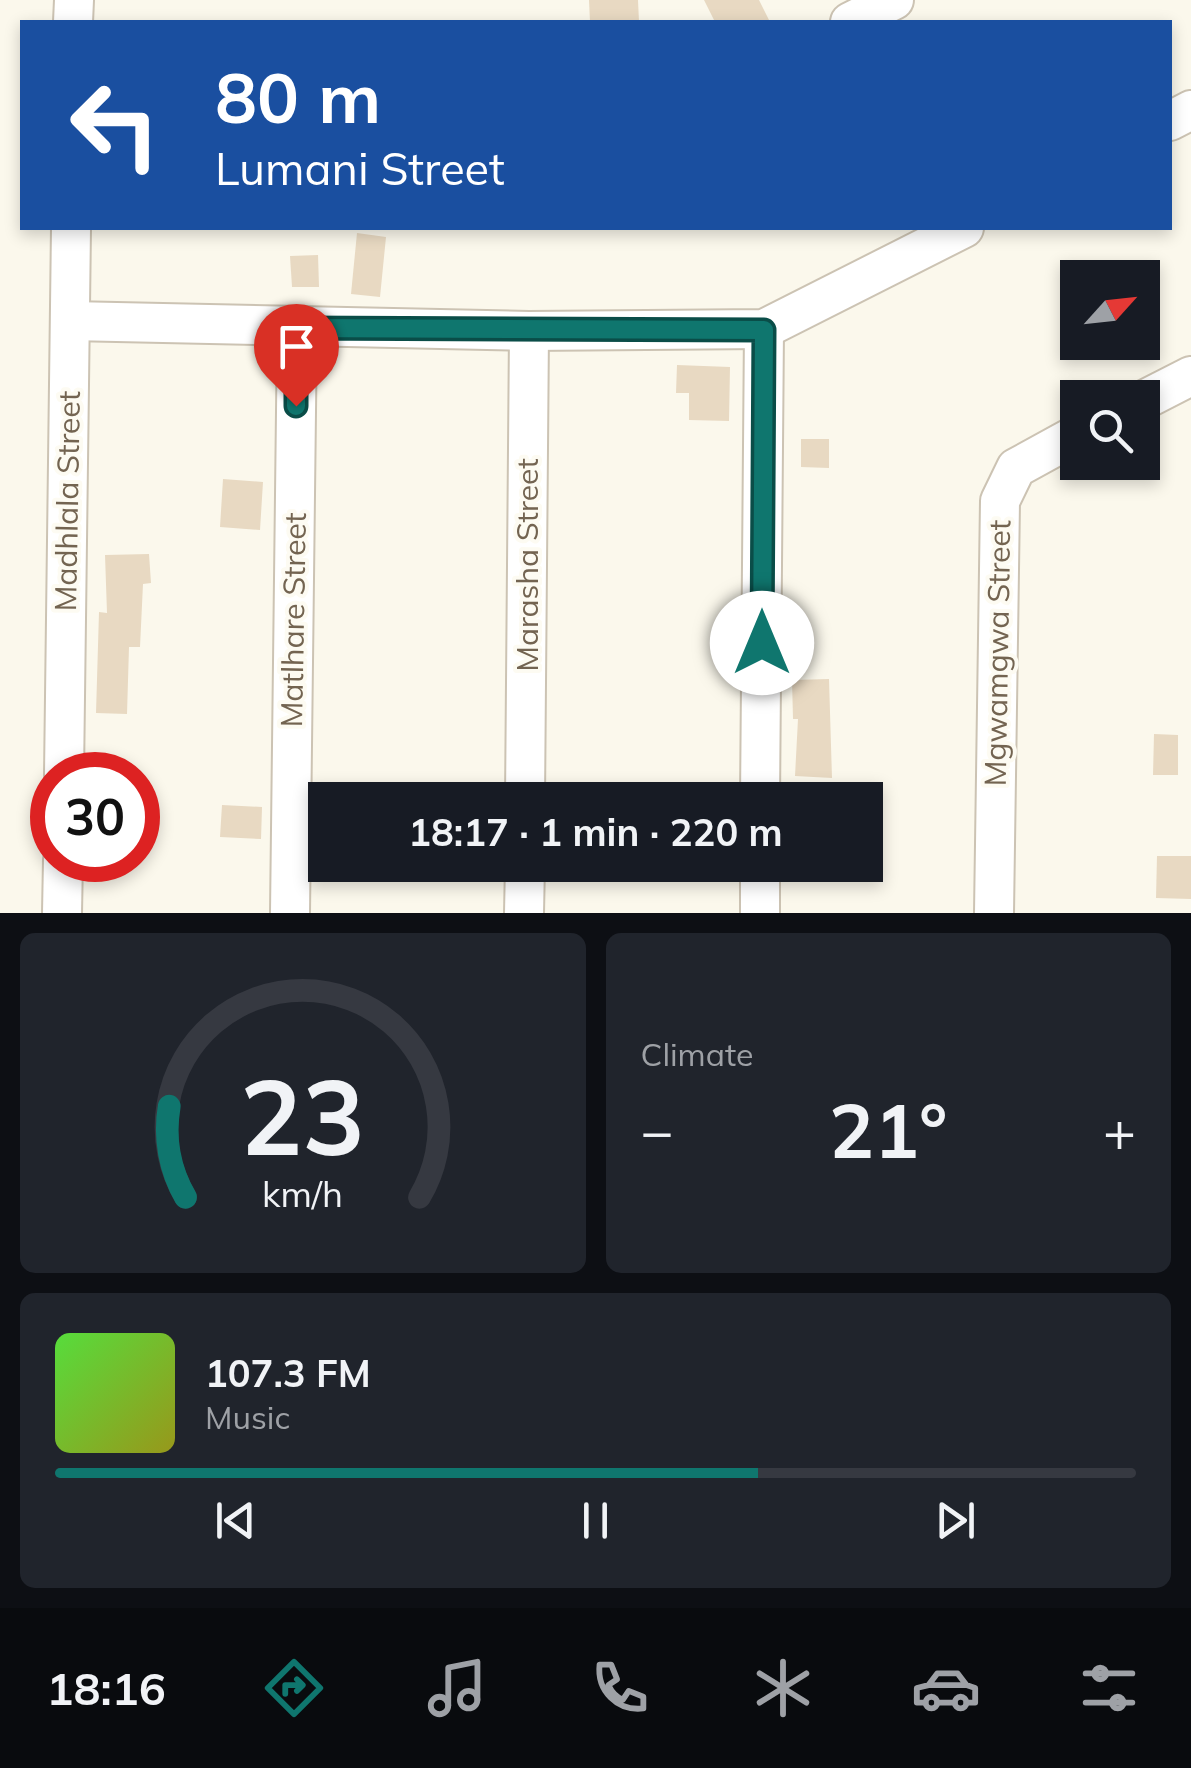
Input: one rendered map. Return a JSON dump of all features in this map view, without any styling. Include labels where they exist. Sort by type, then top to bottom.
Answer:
[{"type":"street","points":[[854,20],[894,0]]},
{"type":"street","name":"Madhlala Street","points":[[64,752],[71,230]]},
{"type":"street","points":[[70,321],[296,328],[764,330],[960,230]]},
{"type":"street","name":"Matlhare Street","points":[[290,913],[296,328]]},
{"type":"street","points":[[760,782],[764,330]]},
{"type":"street","name":"Marasha Street","points":[[525,782],[529,331]]},
{"type":"street","points":[[1160,391],[1191,376]]},
{"type":"street","name":"Mgwamgwa Street","points":[[994,913],[1000,502],[1016,468],[1060,444]]},
{"type":"street","points":[[62,913],[63,882]]},
{"type":"street","points":[[524,913],[525,882]]},
{"type":"street","points":[[760,882],[760,913]]},
{"type":"building","points":[[589,0],[638,0],[639,20],[590,20]]},
{"type":"building","points":[[704,0],[759,0],[769,20],[714,20]]},
{"type":"building","points":[[357,233],[386,237],[380,297],[351,294]]},
{"type":"building","points":[[318,255],[319,287],[292,287],[290,256]]},
{"type":"building","points":[[677,365],[730,367],[729,421],[689,420],[689,393],[676,393]]},
{"type":"building","points":[[801,439],[829,439],[829,468],[801,467]]},
{"type":"building","points":[[223,479],[263,482],[260,530],[220,527]]},
{"type":"building","points":[[149,554],[151,583],[143,584],[140,647],[129,647],[127,714],[96,713],[99,612],[107,613],[105,555]]},
{"type":"building","points":[[829,679],[832,778],[795,776],[798,719],[793,719],[792,680]]},
{"type":"building","points":[[1154,734],[1178,735],[1178,775],[1153,775]]},
{"type":"building","points":[[222,805],[262,807],[261,839],[220,837]]},
{"type":"building","points":[[1157,856],[1191,856],[1191,899],[1156,898]]},
{"type":"route","points":[[296,406],[296,328],[764,330],[762,643]]}]
